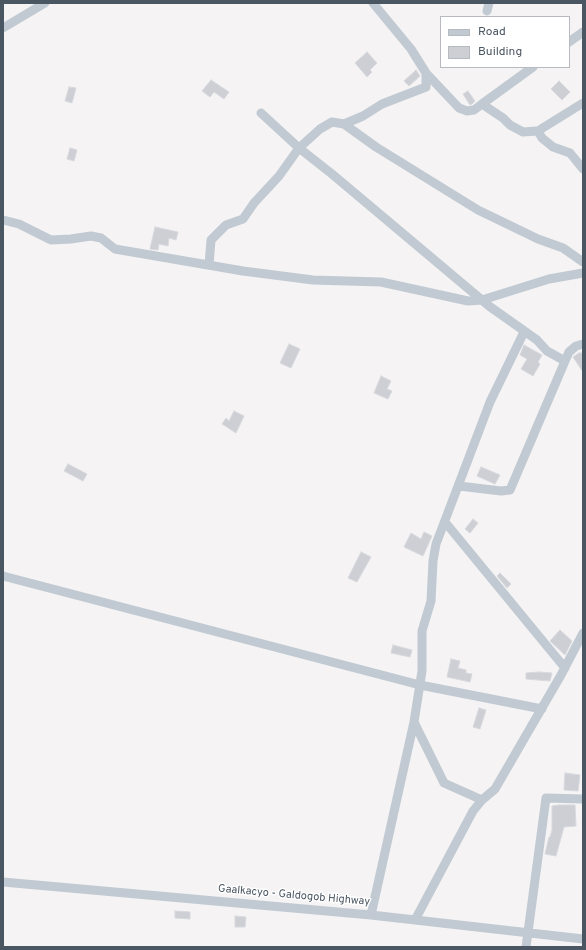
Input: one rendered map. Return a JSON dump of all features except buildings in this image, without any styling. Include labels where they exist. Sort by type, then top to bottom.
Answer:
[{"type":"street","points":[[3,28],[45,3]]},
{"type":"street","points":[[373,3],[410,49],[426,73],[459,108],[467,111],[474,110],[532,68]]},
{"type":"street","points":[[570,41],[583,32]]},
{"type":"street","points":[[344,124],[363,116],[382,104],[426,87],[426,73]]},
{"type":"street","points":[[538,133],[541,129],[583,103]]},
{"type":"street","points":[[482,104],[503,118],[510,125],[523,132],[537,131],[539,136],[553,147],[570,153],[583,169]]},
{"type":"street","points":[[261,113],[299,148],[482,300],[537,340],[547,351],[565,361]]},
{"type":"street","points":[[209,265],[211,240],[226,225],[243,219],[254,203],[279,176],[299,148],[320,129],[332,122],[344,124],[376,148],[478,210],[538,239],[563,248],[583,262]]},
{"type":"street","points":[[3,220],[19,224],[32,232],[51,240],[91,236],[101,238],[115,249],[243,271],[313,280],[381,282],[468,301],[482,300],[549,279],[583,273]]},
{"type":"street","points":[[370,915],[414,722],[422,671],[422,631],[431,601],[433,561],[436,544],[490,402],[524,332]]},
{"type":"street","points":[[459,486],[501,491],[510,490],[569,352],[576,346],[583,344]]},
{"type":"street","points":[[445,522],[565,668]]},
{"type":"street","points":[[3,576],[420,685],[542,709]]},
{"type":"street","points":[[415,920],[473,811],[495,788],[542,709],[583,632]]},
{"type":"street","points":[[414,722],[444,783],[482,800]]},
{"type":"street","points":[[526,947],[546,798],[583,799]]},
{"type":"street","name":"Gaalkacyo - Galdogob Highway","points":[[3,882],[370,915],[583,939]]}]
